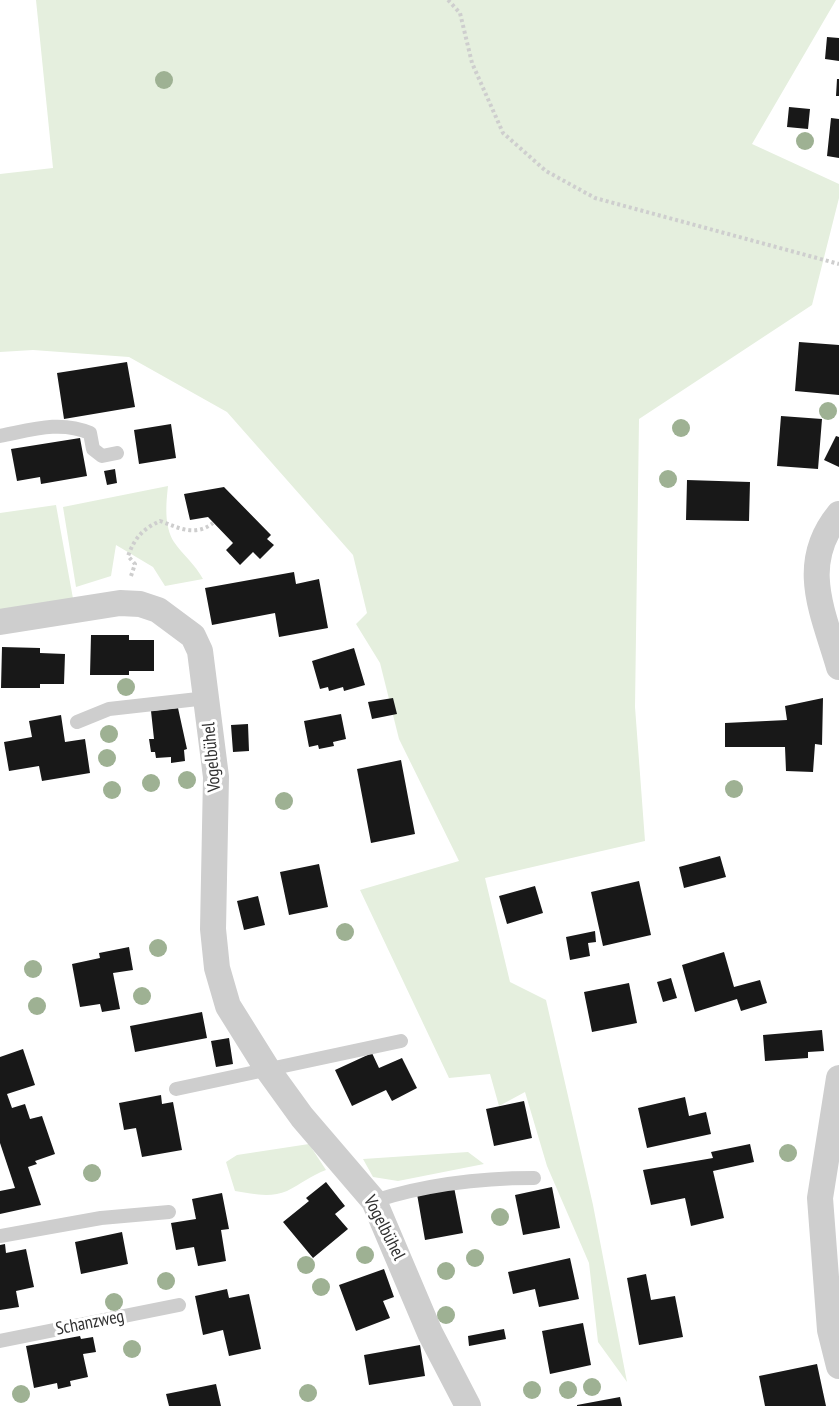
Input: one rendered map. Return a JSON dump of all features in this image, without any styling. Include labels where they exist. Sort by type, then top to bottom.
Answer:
[{"type":"street","points":[[839,514],[819,548],[815,567],[815,588],[839,667]]},
{"type":"street","name":"Vogelbühel","points":[[0,622],[120,603],[140,604],[158,610],[193,636],[200,651],[216,777],[213,930],[217,968],[228,1006],[268,1070],[302,1118],[374,1201],[430,1333],[468,1406]]},
{"type":"street","points":[[839,1078],[820,1198],[830,1330],[839,1366]]},
{"type":"lane","points":[[0,436],[52,426],[74,426],[90,433],[93,449],[102,456],[117,453]]},
{"type":"lane","points":[[76,722],[109,709],[207,698]]},
{"type":"lane","points":[[176,1089],[401,1041]]},
{"type":"lane","points":[[374,1201],[415,1188],[479,1178],[534,1178]]},
{"type":"lane","points":[[0,1236],[100,1218],[169,1212]]},
{"type":"lane","name":"Schanzweg","points":[[0,1341],[179,1305]]},
{"type":"path","points":[[448,0],[460,13],[472,63],[503,133],[546,171],[595,198],[839,264]]},
{"type":"path","points":[[131,576],[135,564],[128,555],[138,534],[149,526],[160,521],[179,529],[195,531],[213,523]]},
{"type":"green space","points":[[36,0],[836,0],[752,144],[839,184],[839,198],[812,305],[639,419],[635,707],[645,841],[485,878],[510,982],[546,1000],[593,1205],[627,1382],[598,1342],[589,1263],[547,1166],[525,1092],[499,1106],[490,1074],[449,1078],[360,890],[459,861],[399,739],[380,663],[356,624],[367,613],[353,555],[227,412],[129,357],[33,350],[0,352],[0,174],[53,168]]},
{"type":"green space","points":[[168,486],[166,515],[171,536],[203,579],[165,586],[153,567],[116,545],[111,576],[76,587],[63,507]]},
{"type":"green space","points":[[56,505],[74,604],[0,616],[0,513]]},
{"type":"green space","points":[[309,1144],[326,1170],[281,1193],[261,1195],[235,1191],[226,1162],[237,1155]]},
{"type":"green space","points":[[468,1152],[484,1164],[398,1181],[373,1177],[363,1159]]},
{"type":"building","points":[[827,37],[839,38],[839,61],[825,59]]},
{"type":"building","points":[[837,79],[839,79],[839,96],[836,96]]},
{"type":"building","points":[[789,107],[810,109],[808,129],[787,127]]},
{"type":"building","points":[[831,118],[839,119],[839,158],[827,156]]},
{"type":"building","points":[[799,342],[839,345],[839,395],[795,391]]},
{"type":"building","points":[[127,362],[135,407],[64,419],[57,373]]},
{"type":"building","points":[[781,416],[822,419],[818,469],[777,466]]},
{"type":"building","points":[[171,424],[176,458],[139,464],[134,430]]},
{"type":"building","points":[[836,436],[839,437],[839,467],[824,460]]},
{"type":"building","points":[[80,438],[87,476],[41,484],[40,477],[17,481],[11,449]]},
{"type":"building","points":[[115,469],[117,483],[107,485],[104,471]]},
{"type":"building","points":[[687,480],[750,482],[749,521],[686,520]]},
{"type":"building","points":[[224,487],[271,535],[267,539],[274,545],[260,559],[253,552],[240,565],[226,550],[233,543],[208,517],[190,520],[184,494]]},
{"type":"building","points":[[294,572],[296,584],[319,579],[328,628],[279,637],[275,613],[212,625],[205,588]]},
{"type":"building","points":[[91,635],[129,635],[129,640],[154,640],[154,671],[129,671],[129,675],[90,675]]},
{"type":"building","points":[[2,647],[40,648],[40,653],[65,654],[64,684],[40,684],[40,688],[1,688]]},
{"type":"building","points":[[354,648],[365,685],[344,691],[343,687],[329,691],[328,687],[320,689],[312,661]]},
{"type":"building","points":[[393,698],[397,714],[372,719],[368,702]]},
{"type":"building","points":[[823,698],[822,745],[815,744],[813,772],[786,771],[785,747],[725,747],[725,723],[787,720],[785,706]]},
{"type":"building","points":[[178,708],[187,749],[184,750],[185,761],[171,763],[171,757],[156,758],[155,752],[151,752],[149,739],[154,739],[151,711]]},
{"type":"building","points":[[341,714],[346,739],[333,742],[334,746],[319,749],[318,745],[309,747],[304,721]]},
{"type":"building","points":[[61,715],[65,742],[85,739],[90,773],[42,781],[39,766],[9,771],[4,742],[32,737],[29,721]]},
{"type":"building","points":[[248,724],[249,751],[233,752],[231,725]]},
{"type":"building","points":[[401,760],[415,834],[371,843],[357,769]]},
{"type":"building","points":[[720,856],[726,877],[684,888],[679,867]]},
{"type":"building","points":[[319,864],[328,907],[289,915],[280,872]]},
{"type":"building","points":[[639,881],[651,935],[603,946],[591,892]]},
{"type":"building","points":[[535,886],[543,913],[507,924],[499,896]]},
{"type":"building","points":[[258,896],[265,925],[244,930],[237,901]]},
{"type":"building","points":[[595,931],[596,942],[588,943],[590,956],[570,960],[566,937]]},
{"type":"building","points":[[129,947],[133,970],[113,973],[120,1009],[102,1012],[100,1004],[80,1007],[72,964],[100,958],[99,953]]},
{"type":"building","points":[[724,952],[734,987],[760,980],[767,1003],[741,1011],[737,999],[695,1012],[682,965]]},
{"type":"building","points":[[671,978],[677,998],[663,1002],[657,982]]},
{"type":"building","points":[[629,983],[637,1023],[592,1032],[584,992]]},
{"type":"building","points":[[202,1012],[207,1038],[135,1052],[130,1026]]},
{"type":"building","points":[[822,1030],[824,1051],[808,1052],[808,1058],[765,1061],[763,1035]]},
{"type":"building","points":[[229,1038],[233,1064],[216,1067],[211,1041]]},
{"type":"building","points":[[23,1049],[35,1085],[7,1094],[12,1108],[25,1104],[30,1119],[42,1116],[55,1154],[35,1161],[37,1164],[28,1167],[41,1205],[0,1214],[0,1191],[15,1188],[0,1143],[0,1057]]},
{"type":"building","points":[[372,1053],[379,1068],[402,1058],[417,1088],[392,1101],[386,1090],[352,1106],[335,1070]]},
{"type":"building","points":[[161,1095],[162,1104],[173,1102],[182,1150],[142,1157],[136,1128],[124,1130],[119,1103]]},
{"type":"building","points":[[685,1097],[689,1116],[706,1112],[711,1134],[647,1148],[638,1108]]},
{"type":"building","points":[[524,1101],[532,1138],[494,1146],[486,1109]]},
{"type":"building","points":[[750,1144],[754,1162],[713,1171],[724,1218],[691,1226],[685,1198],[651,1205],[643,1170],[713,1158],[711,1152]]},
{"type":"building","points":[[326,1182],[345,1206],[335,1214],[348,1229],[313,1258],[283,1222],[309,1201],[306,1198]]},
{"type":"building","points":[[454,1187],[463,1233],[425,1240],[417,1194]]},
{"type":"building","points":[[552,1187],[560,1228],[523,1235],[515,1195]]},
{"type":"building","points":[[222,1193],[229,1229],[221,1230],[226,1261],[198,1266],[194,1247],[176,1250],[171,1223],[196,1219],[192,1199]]},
{"type":"building","points":[[122,1232],[128,1264],[81,1274],[75,1242]]},
{"type":"building","points":[[5,1244],[6,1253],[26,1249],[34,1287],[16,1291],[19,1307],[0,1310],[0,1245]]},
{"type":"building","points":[[570,1258],[579,1299],[539,1307],[535,1289],[513,1294],[508,1272]]},
{"type":"building","points":[[384,1269],[394,1297],[383,1301],[390,1318],[356,1331],[339,1285]]},
{"type":"building","points":[[646,1274],[651,1300],[675,1296],[683,1337],[639,1345],[627,1278]]},
{"type":"building","points":[[227,1289],[229,1298],[249,1294],[261,1349],[229,1356],[223,1330],[203,1335],[195,1296]]},
{"type":"building","points":[[583,1323],[591,1365],[550,1374],[542,1331]]},
{"type":"building","points":[[504,1329],[506,1339],[469,1346],[468,1336]]},
{"type":"building","points":[[80,1336],[81,1339],[93,1337],[96,1352],[83,1354],[88,1377],[70,1381],[71,1386],[58,1389],[57,1383],[34,1388],[26,1346]]},
{"type":"building","points":[[420,1345],[425,1376],[369,1385],[364,1355]]},
{"type":"building","points":[[817,1364],[826,1406],[765,1406],[759,1376]]},
{"type":"building","points":[[216,1384],[221,1406],[169,1406],[166,1394]]},
{"type":"building","points":[[620,1397],[622,1406],[577,1406],[577,1405]]}]
